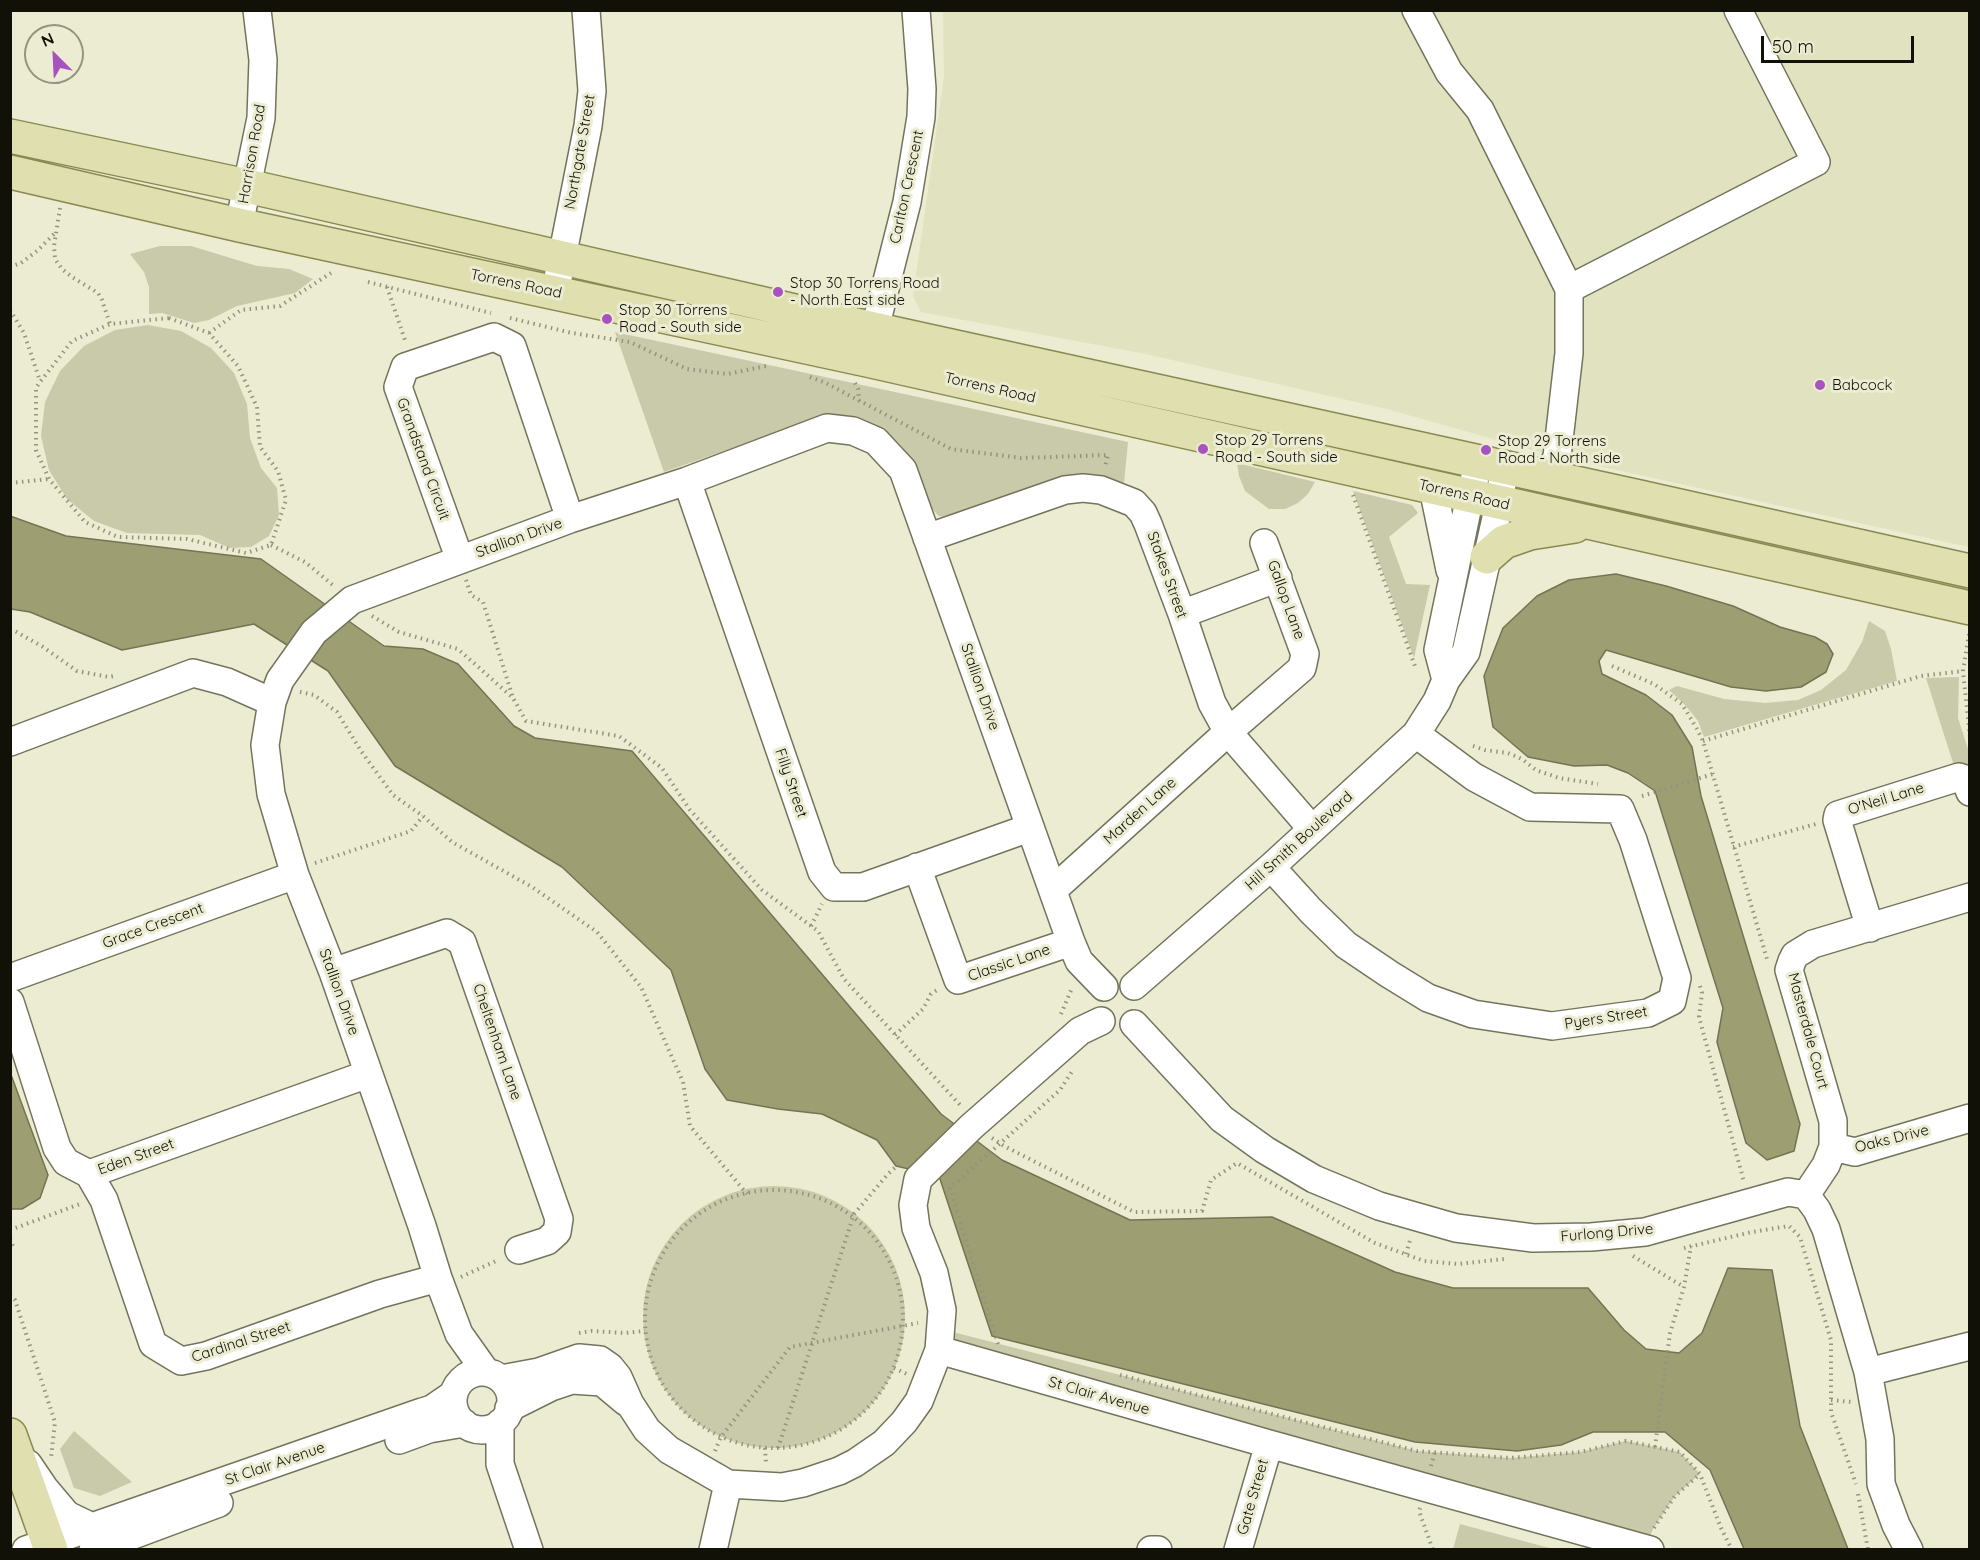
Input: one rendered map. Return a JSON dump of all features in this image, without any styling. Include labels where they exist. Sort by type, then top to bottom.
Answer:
[{"type":"main road","name":"Torrens Road","points":[[10,136],[247,186],[561,257],[871,344],[1432,488],[1970,608]]},
{"type":"main road","points":[[53,145],[66,155],[67,165],[58,192]]},
{"type":"main road","name":"Torrens Road","points":[[10,172],[58,192],[239,225],[555,293],[871,344],[1492,465],[1970,571]]},
{"type":"main road","points":[[1487,557],[1504,542],[1530,533],[1591,523]]},
{"type":"main road","points":[[11,1437],[42,1547]]},
{"type":"street","name":"Harrison Road","points":[[239,225],[261,118],[263,60],[258,10]]},
{"type":"street","name":"Northgate Street","points":[[555,293],[588,126],[592,91],[586,10]]},
{"type":"street","name":"Carlton Crescent","points":[[871,344],[906,202],[921,117],[922,89],[916,10]]},
{"type":"street","points":[[1416,10],[1449,72],[1480,110],[1569,289],[1569,353],[1560,434],[1557,457],[1547,477]]},
{"type":"street","points":[[1569,289],[1816,162],[1738,10]]},
{"type":"street","points":[[414,364],[494,337],[512,345],[570,519]]},
{"type":"street","name":"Grandstand Circuit","points":[[414,364],[405,367],[398,387],[462,567]]},
{"type":"street","name":"Stallion Drive","points":[[494,1376],[459,1334],[333,972],[305,869],[270,784],[265,745],[280,683],[314,632],[355,599],[462,567],[570,519],[687,482],[827,428],[853,431],[876,441],[903,470],[1071,942],[1079,962],[1104,987]]},
{"type":"street","name":"Hill Smith Boulevard","points":[[1446,680],[1438,650],[1452,580],[1484,500],[1492,465]]},
{"type":"street","name":"Filly Street","points":[[687,482],[822,872],[834,887],[863,887],[1029,828]]},
{"type":"street","name":"Stakes Street","points":[[927,538],[1065,490],[1083,488],[1101,490],[1134,503],[1143,513],[1182,614],[1212,704],[1228,732],[1312,829]]},
{"type":"street","name":"Hill Smith Boulevard","points":[[1432,488],[1452,580]]},
{"type":"street","name":"Hill Smith Boulevard","points":[[1134,986],[1271,867],[1416,734],[1437,701],[1446,680],[1466,652],[1487,557],[1484,500]]},
{"type":"street","name":"Gallop Lane","points":[[1228,732],[1302,668],[1305,654],[1264,543]]},
{"type":"street","points":[[1182,614],[1278,578]]},
{"type":"street","points":[[10,742],[193,673],[227,682],[280,683]]},
{"type":"street","name":"Marden Lane","points":[[1053,890],[1228,732]]},
{"type":"street","name":"Pyers Street","points":[[1271,867],[1346,945],[1428,998],[1473,1014],[1552,1026],[1648,1014],[1672,1001],[1677,978],[1633,840],[1620,809],[1530,807],[1474,777],[1416,734]]},
{"type":"street","name":"O'Neil Lane","points":[[1870,928],[1837,818],[1841,813],[1959,777],[1965,779],[1970,792]]},
{"type":"street","name":"Classic Lane","points":[[917,867],[958,980],[1071,942]]},
{"type":"street","name":"Grace Crescent","points":[[10,978],[305,869]]},
{"type":"street","name":"Masterdale Court","points":[[1833,1147],[1833,1121],[1789,970],[1796,955],[1813,944],[1970,897]]},
{"type":"street","name":"Cheltenham Lane","points":[[333,972],[447,933],[462,942],[559,1219],[557,1232],[547,1241],[519,1250]]},
{"type":"street","points":[[1118,981],[1134,986],[1143,1005],[1142,1012],[1134,1024],[1120,1029],[1101,1021],[1095,1007],[1099,993],[1104,987],[1118,981]]},
{"type":"street","name":"Eden Street","points":[[10,1002],[57,1148],[66,1162],[89,1174],[368,1074]]},
{"type":"street","points":[[529,1550],[500,1464],[469,1426],[457,1416],[454,1408],[457,1387],[470,1374],[494,1376],[539,1372],[579,1358],[600,1360],[618,1377],[630,1404],[647,1430],[669,1450],[717,1477],[782,1487],[803,1484],[839,1472],[884,1443],[904,1422],[919,1401],[940,1339],[942,1310],[934,1273],[916,1228],[913,1205],[918,1179],[1080,1031],[1101,1021]]},
{"type":"street","name":"Furlong Drive","points":[[1134,1024],[1222,1119],[1265,1150],[1314,1179],[1379,1206],[1456,1228],[1533,1238],[1591,1237],[1645,1232],[1788,1192],[1806,1195]]},
{"type":"street","name":"Oaks Drive","points":[[1806,1195],[1826,1165],[1833,1147],[1855,1152],[1970,1118]]},
{"type":"street","name":"Cardinal Street","points":[[89,1174],[104,1200],[153,1344],[181,1361],[206,1356],[380,1294],[438,1278]]},
{"type":"street","points":[[1806,1195],[1817,1210],[1826,1229],[1868,1372],[1880,1439],[1881,1484],[1896,1525],[1909,1550]]},
{"type":"street","name":"Stallion Drive","points":[[457,1387],[459,1334]]},
{"type":"street","name":"St Clair Avenue","points":[[940,1339],[1269,1444],[1652,1539]]},
{"type":"street","points":[[1868,1372],[1970,1346]]},
{"type":"street","points":[[494,1376],[509,1392],[504,1415],[500,1464]]},
{"type":"street","points":[[469,1426],[487,1429],[504,1415],[551,1387],[572,1380],[589,1379],[602,1382],[630,1404]]},
{"type":"street","name":"St Clair Avenue","points":[[93,1538],[432,1409],[457,1387]]},
{"type":"street","name":"St Clair Avenue","points":[[42,1547],[150,1528],[429,1429],[469,1426]]},
{"type":"street","points":[[11,1437],[45,1489],[67,1515],[93,1538]]},
{"type":"street","name":"Gate Street","points":[[1238,1550],[1269,1444]]},
{"type":"street","points":[[713,1550],[717,1477]]},
{"type":"street","name":"St Clair Avenue","points":[[125,1550],[150,1528]]},
{"type":"street","points":[[1151,1550],[1158,1550]]},
{"type":"path","points":[[58,192],[55,259],[72,277],[98,293],[110,324]]},
{"type":"path","points":[[10,267],[21,263],[38,251],[56,231]]},
{"type":"path","points":[[209,333],[241,310],[280,306],[330,272],[342,275]]},
{"type":"path","points":[[364,281],[572,333],[630,342],[687,369],[728,374],[774,365]]},
{"type":"path","points":[[387,287],[414,364]]},
{"type":"path","points":[[10,310],[24,333],[40,382]]},
{"type":"path","points":[[271,545],[286,500],[278,471],[260,447],[257,407],[238,366],[209,333],[169,318],[110,324],[72,341],[36,388],[36,450],[49,479],[86,522],[118,537],[187,539],[246,553],[271,545],[305,562],[336,587],[349,587],[355,599],[368,614],[399,632],[458,649],[513,698]]},
{"type":"path","points":[[804,375],[824,382],[951,449],[1020,458],[1108,455],[1101,490]]},
{"type":"path","points":[[10,483],[49,479]]},
{"type":"path","points":[[1351,489],[1415,666]]},
{"type":"path","points":[[462,567],[471,595],[483,602],[513,698],[526,721],[619,736],[662,768],[690,810],[762,890],[818,931],[844,979],[974,1126],[999,1143],[1134,1212],[1202,1211],[1211,1180],[1237,1163],[1375,1243],[1424,1261],[1458,1264],[1512,1258]]},
{"type":"path","points":[[1970,630],[1963,671],[1970,737]]},
{"type":"path","points":[[10,632],[15,631],[43,647],[77,671],[109,677],[119,674]]},
{"type":"path","points":[[1612,666],[1654,684],[1682,704],[1703,741],[1768,964]]},
{"type":"path","points":[[1703,741],[1921,676],[1963,671]]},
{"type":"path","points":[[280,683],[300,692],[314,695],[337,712],[393,795],[423,816],[452,842],[532,887],[597,932],[641,987],[683,1082],[690,1126],[747,1194]]},
{"type":"path","points":[[1466,743],[1485,750],[1508,753],[1522,759],[1536,770],[1559,778],[1608,786]]},
{"type":"path","points":[[1634,793],[1642,796],[1713,774]]},
{"type":"path","points":[[1642,796],[1646,806]]},
{"type":"path","points":[[305,869],[411,831],[423,816]]},
{"type":"path","points":[[1733,847],[1837,818]]},
{"type":"path","points":[[810,926],[824,900]]},
{"type":"path","points":[[1762,941],[1772,950]]},
{"type":"path","points":[[895,1035],[923,1009],[931,994],[958,980]]},
{"type":"path","points":[[1698,981],[1702,993],[1699,1017],[1746,1188],[1751,1182]]},
{"type":"path","points":[[998,1344],[950,1188],[1060,1090],[1077,1064]]},
{"type":"path","points":[[778,1448],[854,1214],[888,1174]]},
{"type":"path","points":[[768,1191],[790,1192],[811,1196],[850,1215],[854,1214],[878,1242],[895,1273],[900,1290],[902,1343],[891,1376],[871,1405],[858,1417],[829,1436],[795,1447],[765,1448],[740,1444],[721,1437],[688,1416],[664,1387],[655,1369],[645,1331],[648,1294],[653,1276],[670,1243],[682,1229],[712,1207],[747,1194],[768,1191]]},
{"type":"path","points":[[10,1230],[87,1202]]},
{"type":"path","points":[[1680,1248],[1790,1226],[1800,1237],[1831,1340],[1831,1412],[1856,1484],[1868,1550]]},
{"type":"path","points":[[10,1239],[13,1246],[10,1247]]},
{"type":"path","points":[[1655,1447],[1670,1333],[1684,1287],[1691,1246]]},
{"type":"path","points":[[438,1278],[453,1280],[519,1250]]},
{"type":"path","points":[[1646,1255],[1634,1256],[1684,1287]]},
{"type":"path","points":[[10,1295],[15,1300],[55,1422],[50,1465]]},
{"type":"path","points":[[717,1477],[721,1437],[790,1347],[915,1323],[940,1339]]},
{"type":"path","points":[[575,1333],[645,1331]]},
{"type":"path","points":[[987,1341],[1009,1347]]},
{"type":"path","points":[[1113,1373],[1406,1448],[1510,1458],[1580,1452],[1626,1441],[1680,1452],[1700,1474],[1732,1550]]},
{"type":"path","points":[[1831,1400],[1857,1402]]},
{"type":"path","points":[[765,1448],[766,1467]]},
{"type":"path","points":[[1431,1467],[1435,1452]]},
{"type":"path","points":[[1652,1539],[1675,1496],[1700,1474]]},
{"type":"path","points":[[1421,1504],[1419,1511],[1432,1550]]},
{"type":"shaded area","points":[[943,11],[1969,11],[1969,547],[1557,457],[1387,409],[1146,354],[921,312],[913,296],[944,77]]},
{"type":"shaded area","points":[[160,246],[191,246],[257,266],[289,269],[313,279],[295,293],[237,306],[209,320],[194,323],[162,313],[149,314],[149,287],[144,272],[130,254]]},
{"type":"shaded area","points":[[148,325],[181,331],[211,348],[234,373],[247,404],[250,438],[261,468],[277,488],[279,515],[269,536],[251,547],[230,548],[200,535],[127,533],[94,521],[67,499],[49,470],[41,436],[45,402],[60,371],[84,346],[115,330]]},
{"type":"shaded area","points":[[615,332],[1128,442],[1124,483],[1067,476],[954,518],[939,516],[928,505],[912,459],[899,443],[861,418],[840,415],[820,417],[664,472]]},
{"type":"shaded area","points":[[1237,463],[1315,482],[1308,494],[1298,503],[1285,509],[1269,509],[1245,491]]},
{"type":"shaded area","points":[[1353,491],[1412,505],[1418,513],[1389,537],[1406,584],[1430,585],[1414,658]]},
{"type":"shaded area","points":[[10,516],[66,536],[261,559],[384,646],[423,649],[458,664],[514,726],[535,738],[632,751],[941,1114],[1002,1160],[1130,1220],[1272,1217],[1395,1272],[1453,1288],[1588,1288],[1624,1330],[1646,1349],[1679,1353],[1702,1333],[1728,1268],[1772,1270],[1800,1426],[1848,1549],[1744,1549],[1710,1470],[1665,1432],[1593,1432],[1561,1445],[1517,1451],[1415,1442],[992,1336],[939,1176],[896,1166],[877,1140],[822,1114],[727,1100],[705,1069],[671,970],[562,867],[395,766],[328,671],[254,624],[122,650],[30,612],[11,609]]},
{"type":"shaded area","points":[[1616,574],[1733,606],[1780,627],[1815,637],[1827,644],[1833,654],[1826,672],[1801,687],[1766,691],[1731,687],[1606,650],[1599,661],[1602,674],[1646,695],[1672,715],[1692,747],[1701,796],[1800,1124],[1794,1151],[1767,1160],[1746,1143],[1717,1042],[1723,1008],[1655,791],[1628,773],[1607,765],[1574,766],[1528,757],[1493,727],[1484,676],[1503,628],[1537,596],[1569,580]]},
{"type":"shaded area","points":[[1869,621],[1885,631],[1897,681],[1704,737],[1698,721],[1669,690],[1677,686],[1724,699],[1765,703],[1798,700],[1821,690],[1846,670],[1862,642]]},
{"type":"shaded area","points":[[1959,677],[1958,718],[1969,752],[1969,764],[1955,769],[1926,678]]},
{"type":"shaded area","points":[[10,1072],[48,1175],[40,1198],[22,1209],[11,1209]]},
{"type":"shaded area","points":[[761,1186],[787,1186],[812,1191],[836,1201],[867,1224],[890,1255],[900,1279],[905,1317],[900,1355],[890,1379],[867,1410],[836,1433],[812,1443],[787,1448],[761,1448],[736,1443],[712,1433],[681,1410],[658,1379],[648,1355],[643,1330],[643,1304],[648,1279],[658,1255],[681,1224],[712,1201],[736,1191]]},
{"type":"shaded area","points":[[941,1329],[1417,1451],[1510,1458],[1580,1452],[1626,1441],[1680,1452],[1700,1474],[1675,1496],[1653,1529],[1645,1548],[939,1350]]},
{"type":"shaded area","points":[[74,1431],[132,1482],[100,1496],[74,1488],[60,1449]]},
{"type":"shaded area","points":[[1460,1524],[1553,1549],[1453,1549]]},
{"type":"place","name":"Stop 30 Torrens Road - North East side","points":[[778,292]]},
{"type":"place","name":"Stop 30 Torrens Road - South side","points":[[607,319]]},
{"type":"place","name":"Babcock","points":[[1820,385]]},
{"type":"place","name":"Stop 29 Torrens Road - South side","points":[[1203,449]]},
{"type":"place","name":"Stop 29 Torrens Road - North side","points":[[1486,450]]}]
